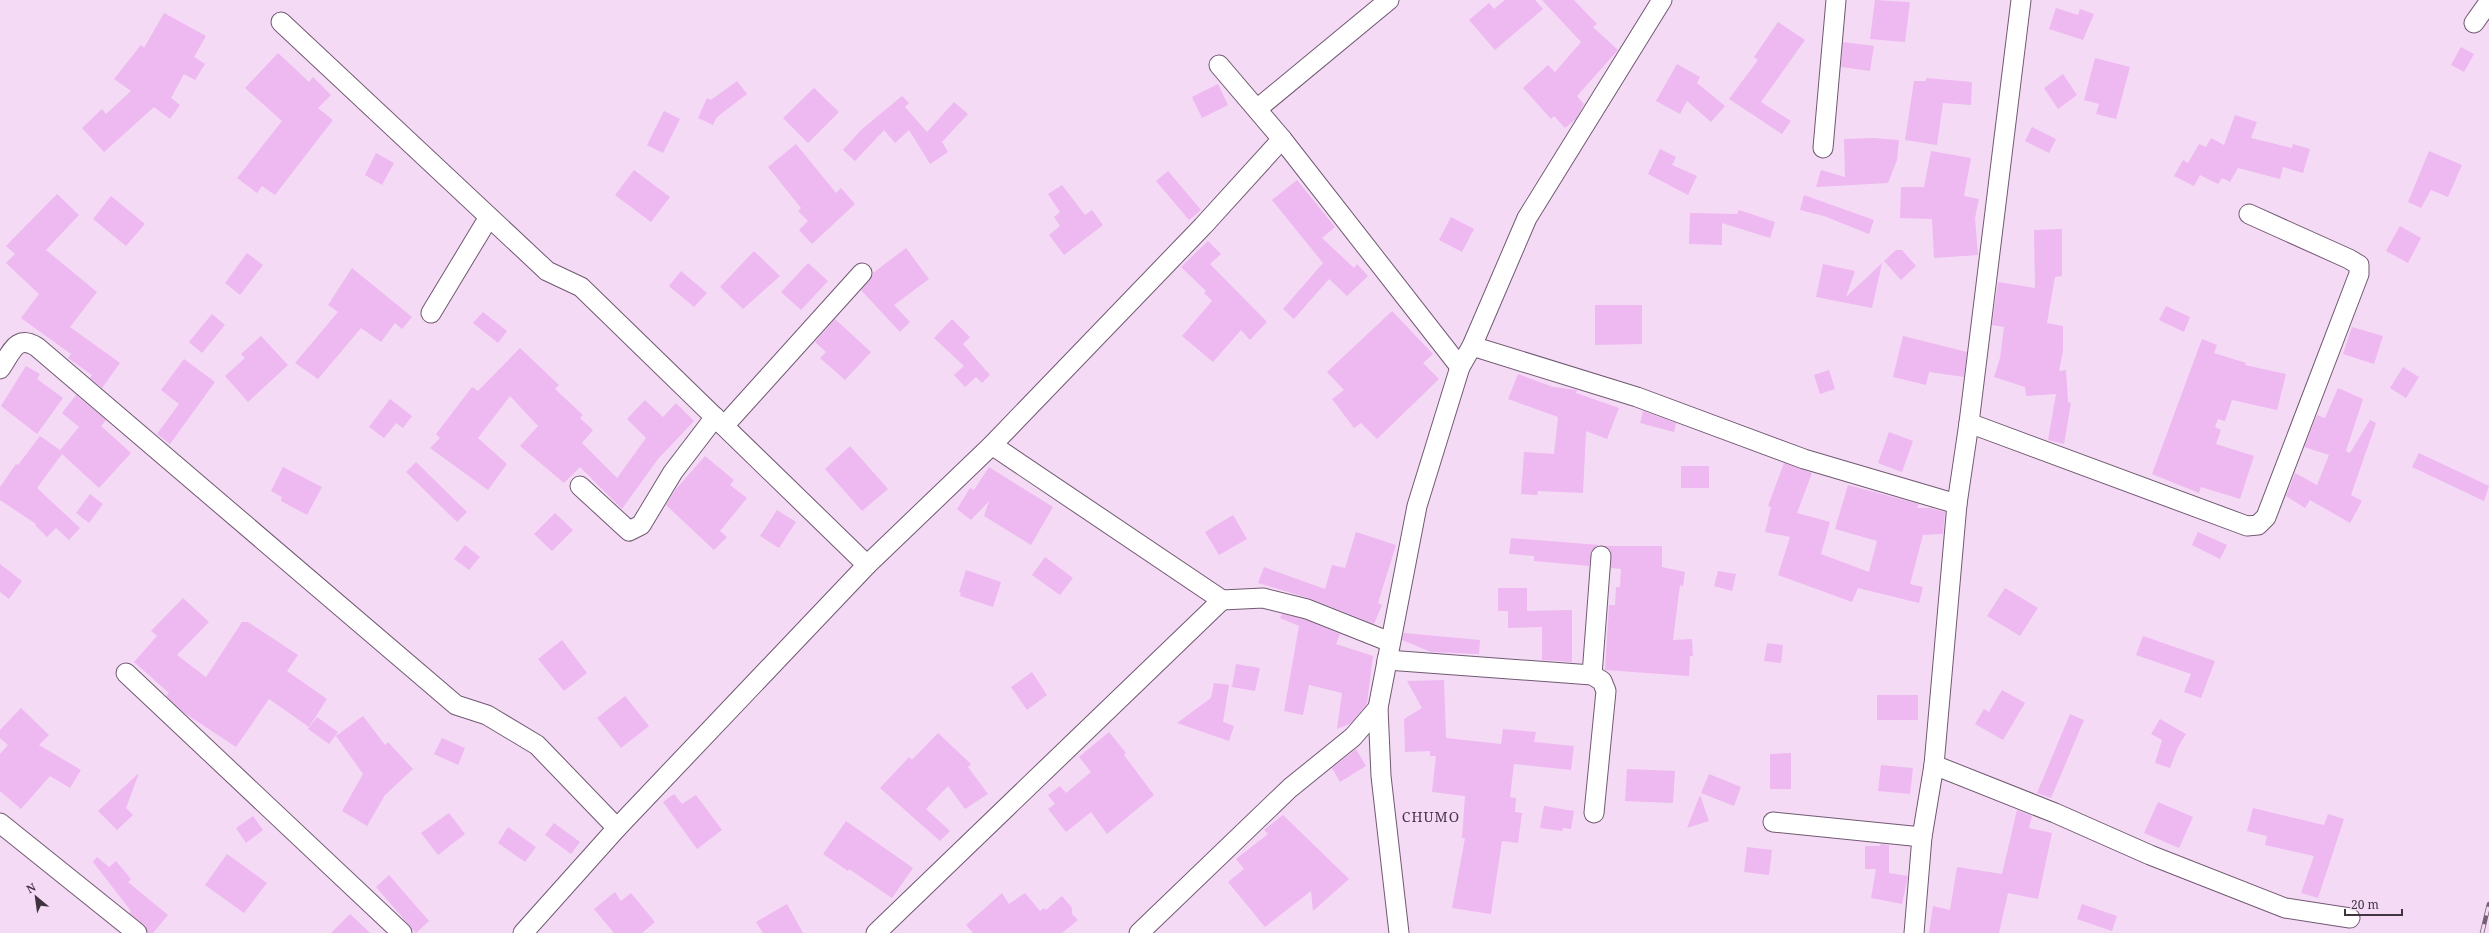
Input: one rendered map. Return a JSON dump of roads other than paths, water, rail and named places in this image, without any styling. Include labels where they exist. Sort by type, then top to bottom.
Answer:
[{"type":"street","points":[[1257,108],[1389,0]]},
{"type":"street","points":[[1399,933],[1380,776],[1378,708],[1417,506],[1460,367],[1472,346],[1527,218],[1662,0]]},
{"type":"street","points":[[1822,148],[1836,0]]},
{"type":"street","points":[[1914,933],[1922,838],[1934,765],[1957,504],[1969,423],[2018,0]]},
{"type":"street","points":[[2474,23],[2489,2]]},
{"type":"street","points":[[280,22],[547,271],[581,287],[867,566]]},
{"type":"street","points":[[1219,65],[1282,139],[1460,367]]},
{"type":"street","points":[[523,933],[617,828],[867,566],[992,445],[1144,287],[1282,139]]},
{"type":"street","points":[[1969,423],[2248,526],[2258,525],[2266,517],[2359,274],[2359,265],[2349,259],[2249,214]]},
{"type":"street","points":[[431,313],[489,216]]},
{"type":"street","points":[[580,486],[629,531],[641,525],[673,472],[862,273]]},
{"type":"street","points":[[0,369],[22,341],[28,342],[37,347],[456,705],[487,714],[537,745],[617,828]]},
{"type":"street","points":[[1472,346],[1637,397],[1804,459],[1957,504]]},
{"type":"street","points":[[992,445],[1222,600],[1263,598],[1307,609],[1389,651],[1592,675],[1602,681],[1606,691],[1594,813]]},
{"type":"street","points":[[1592,675],[1601,556]]},
{"type":"street","points":[[876,933],[1222,600]]},
{"type":"street","points":[[126,673],[402,933]]},
{"type":"street","points":[[1139,933],[1290,788],[1353,736],[1378,708]]},
{"type":"street","points":[[1934,765],[2055,813],[2150,855],[2285,908],[2350,918]]},
{"type":"street","points":[[1773,822],[1922,838]]},
{"type":"street","points":[[0,824],[137,933]]},
{"type":"railway","points":[[2482,933],[2489,904]]},
{"type":"district","name":"CHUMO","points":[[1431,817]]}]
